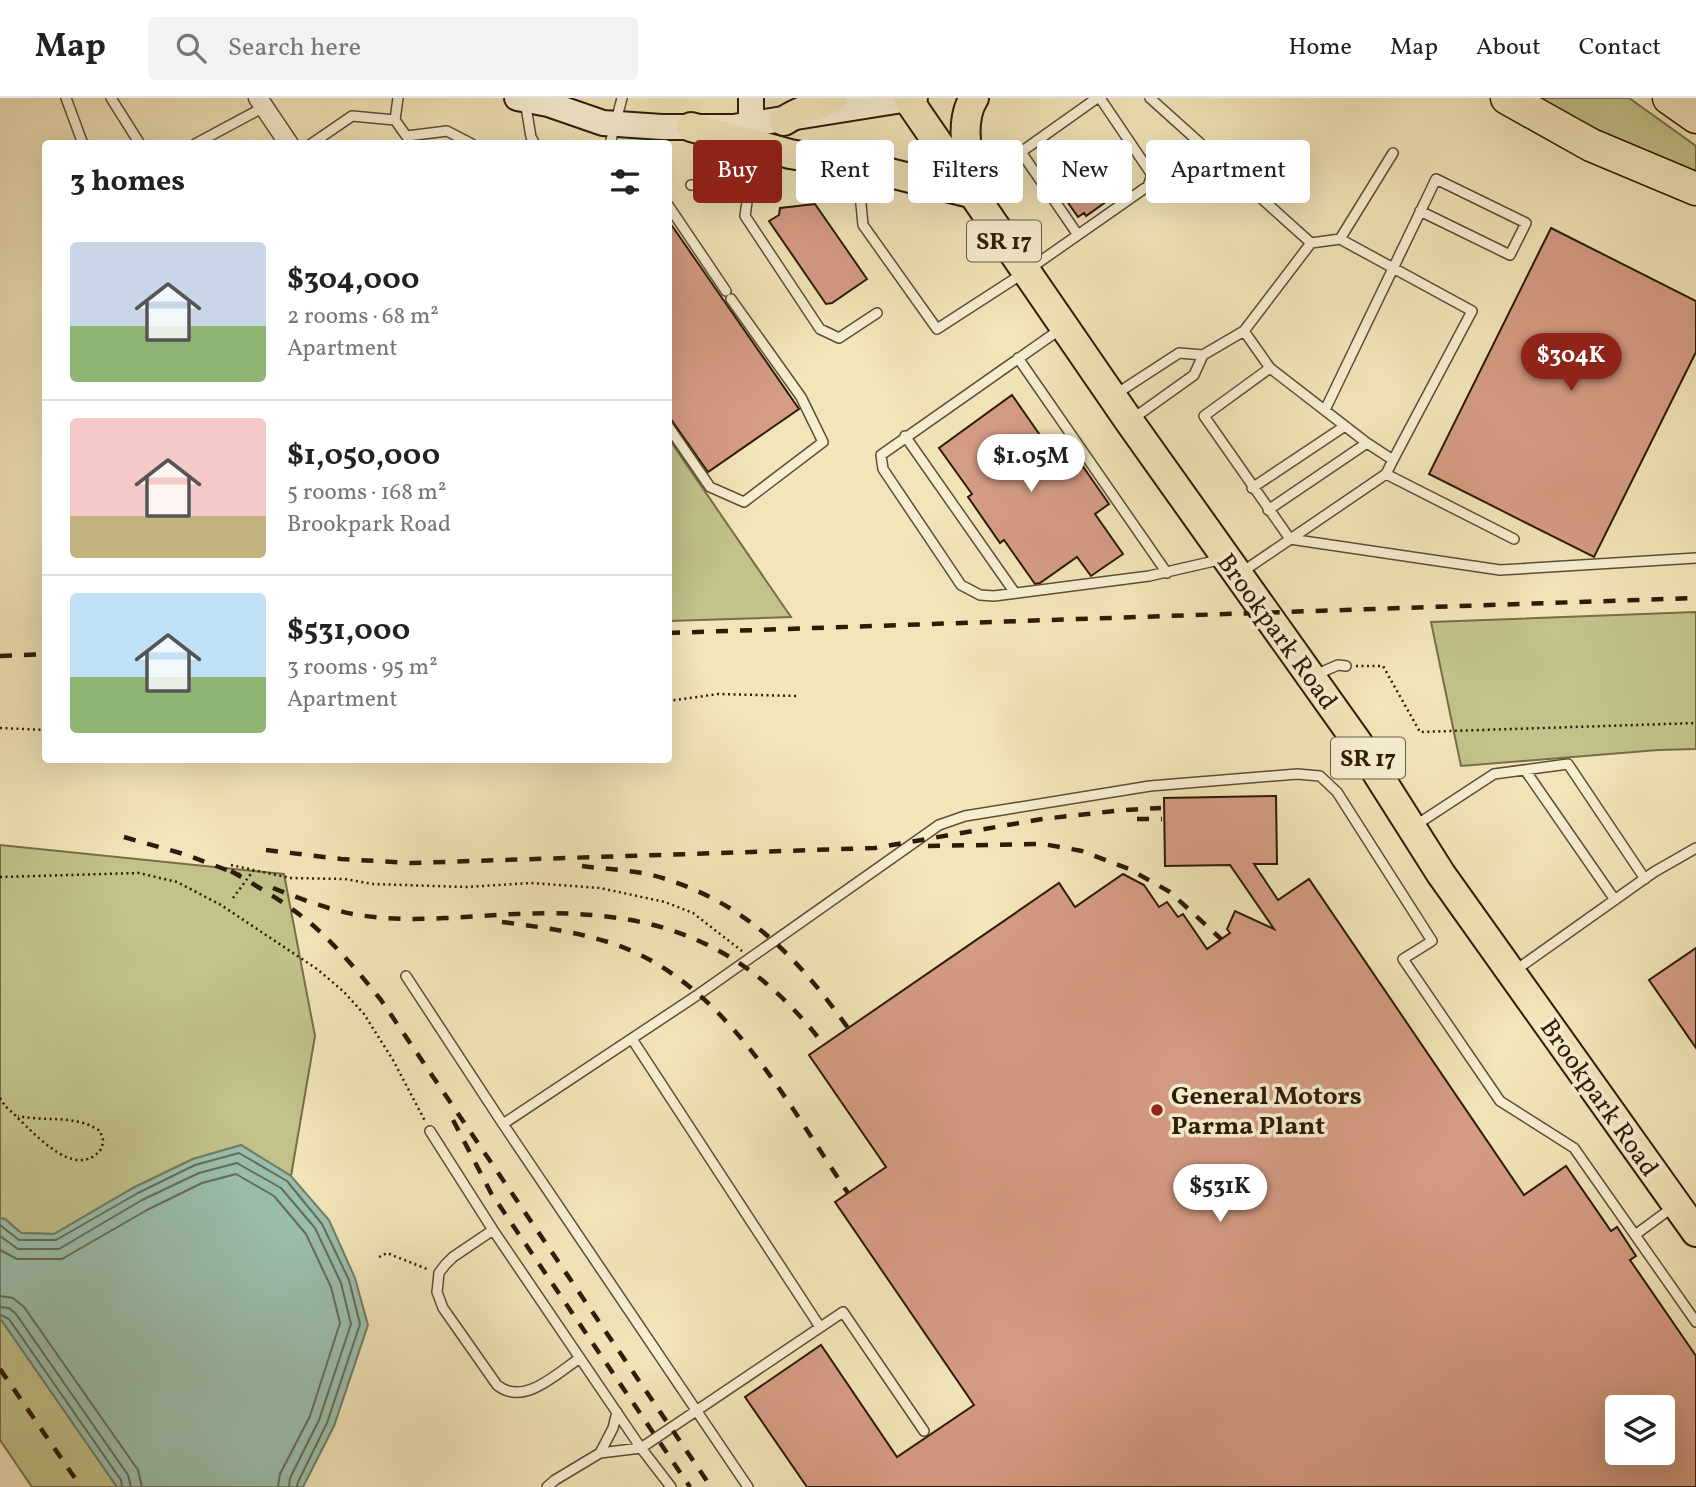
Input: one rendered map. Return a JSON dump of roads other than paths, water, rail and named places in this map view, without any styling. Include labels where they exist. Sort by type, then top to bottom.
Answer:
[{"type":"highway","points":[[1507,98],[1591,145],[1696,190]]},
{"type":"highway","points":[[1669,98],[1696,117]]},
{"type":"main road","points":[[530,100],[593,98]]},
{"type":"main road","points":[[751,98],[752,134]]},
{"type":"main road","points":[[752,134],[832,98]]},
{"type":"main road","points":[[966,140],[969,106],[974,98]]},
{"type":"main road","points":[[783,121],[910,99]]},
{"type":"main road","name":"Brookpark Road","points":[[910,99],[938,140]]},
{"type":"main road","points":[[530,100],[603,123],[612,134],[691,127],[752,134],[796,155]]},
{"type":"main road","name":"Brookpark Road","points":[[980,203],[1129,421],[1358,743],[1441,874],[1681,1205],[1696,1232]]},
{"type":"street","points":[[261,103],[286,140]]},
{"type":"lane","points":[[66,98],[82,140]]},
{"type":"lane","points":[[110,98],[137,140]]},
{"type":"lane","points":[[398,98],[395,120],[409,140],[447,131],[464,140]]},
{"type":"lane","points":[[612,134],[622,98]]},
{"type":"lane","points":[[861,203],[863,225],[937,329],[1025,272],[1148,186],[1152,176],[1098,98],[1021,152],[1078,234]]},
{"type":"lane","points":[[1150,98],[1311,243]]},
{"type":"lane","points":[[530,100],[533,140]]},
{"type":"lane","points":[[201,140],[261,103]]},
{"type":"lane","points":[[317,140],[352,116],[395,120]]},
{"type":"lane","points":[[752,134],[753,140]]},
{"type":"lane","points":[[1340,239],[1393,153]]},
{"type":"lane","points":[[1325,410],[1393,267],[1420,211],[1436,178],[1526,223],[1510,255],[1420,211]]},
{"type":"lane","points":[[747,203],[745,216],[820,329],[839,338],[877,313]]},
{"type":"lane","points":[[672,211],[801,397],[823,442],[744,502],[710,487],[672,432]]},
{"type":"lane","points":[[1064,327],[881,455],[883,469],[961,585],[980,595],[994,596],[1232,567],[1290,540],[1386,474],[1472,311],[1340,239],[1311,243],[1244,331],[1203,355],[1194,375],[1129,421]]},
{"type":"lane","points":[[1244,331],[1270,368],[1393,460]]},
{"type":"lane","points":[[1113,397],[1179,352],[1203,355]]},
{"type":"lane","points":[[1018,358],[1167,573]]},
{"type":"lane","points":[[1270,368],[1204,416],[1290,540],[1500,570],[1696,558]]},
{"type":"lane","points":[[1252,488],[1345,426]]},
{"type":"lane","points":[[905,436],[1015,593]]},
{"type":"lane","points":[[1268,510],[1367,443]]},
{"type":"lane","points":[[1386,474],[1514,539]]},
{"type":"lane","points":[[1310,677],[1338,666],[1346,666]]},
{"type":"lane","points":[[1412,828],[1494,774],[1568,764],[1645,879]]},
{"type":"lane","points":[[1525,770],[1615,900]]},
{"type":"lane","points":[[503,1124],[749,959],[939,825],[965,816],[1150,786],[1297,774],[1320,776],[1337,792],[1432,941],[1403,959],[1485,1080],[1500,1101],[1574,1148],[1696,1322]]},
{"type":"lane","points":[[1511,973],[1645,879],[1696,848]]},
{"type":"lane","points":[[406,976],[748,1487]]},
{"type":"lane","points":[[632,1039],[820,1327]]},
{"type":"lane","points":[[430,1131],[493,1230],[641,1448],[671,1487]]},
{"type":"lane","points":[[1635,1235],[1681,1205]]},
{"type":"lane","points":[[493,1230],[453,1257],[439,1273],[437,1292],[443,1308],[503,1391],[522,1393],[533,1389],[580,1358]]},
{"type":"lane","points":[[547,1487],[600,1453],[641,1448],[843,1312],[924,1432]]},
{"type":"lane","points":[[600,1453],[613,1428],[617,1412]]},
{"type":"water","points":[[241,1145],[291,1176],[329,1220],[355,1278],[368,1325],[334,1426],[303,1487],[117,1487],[0,1318],[0,1218],[21,1233],[54,1234],[135,1187],[193,1159]]},
{"type":"railway","points":[[672,633],[1696,598]]},
{"type":"railway","points":[[0,656],[42,654]]},
{"type":"railway","points":[[266,850],[341,859],[411,863],[875,848],[1042,819],[1161,808]]},
{"type":"railway","points":[[1137,819],[1162,819]]},
{"type":"railway","points":[[124,837],[187,855],[240,875]]},
{"type":"railway","points":[[928,846],[1043,844],[1082,851],[1129,869],[1170,892],[1221,939]]},
{"type":"railway","points":[[582,866],[652,875],[684,885],[740,915],[787,954],[848,1028]]},
{"type":"railway","points":[[231,871],[285,904],[316,928],[381,1000],[711,1487]]},
{"type":"railway","points":[[273,888],[333,909],[373,917],[414,919],[565,913],[651,924],[689,937],[725,955],[760,978],[792,1008],[824,1045]]},
{"type":"railway","points":[[502,922],[570,932],[611,943],[651,961],[687,985],[719,1014],[748,1047],[848,1193]]},
{"type":"railway","points":[[453,1120],[491,1193],[690,1487]]},
{"type":"railway","points":[[0,1369],[81,1487]]},
{"type":"place","name":"General Motors Parma Plant","points":[[1157,1110]]}]
